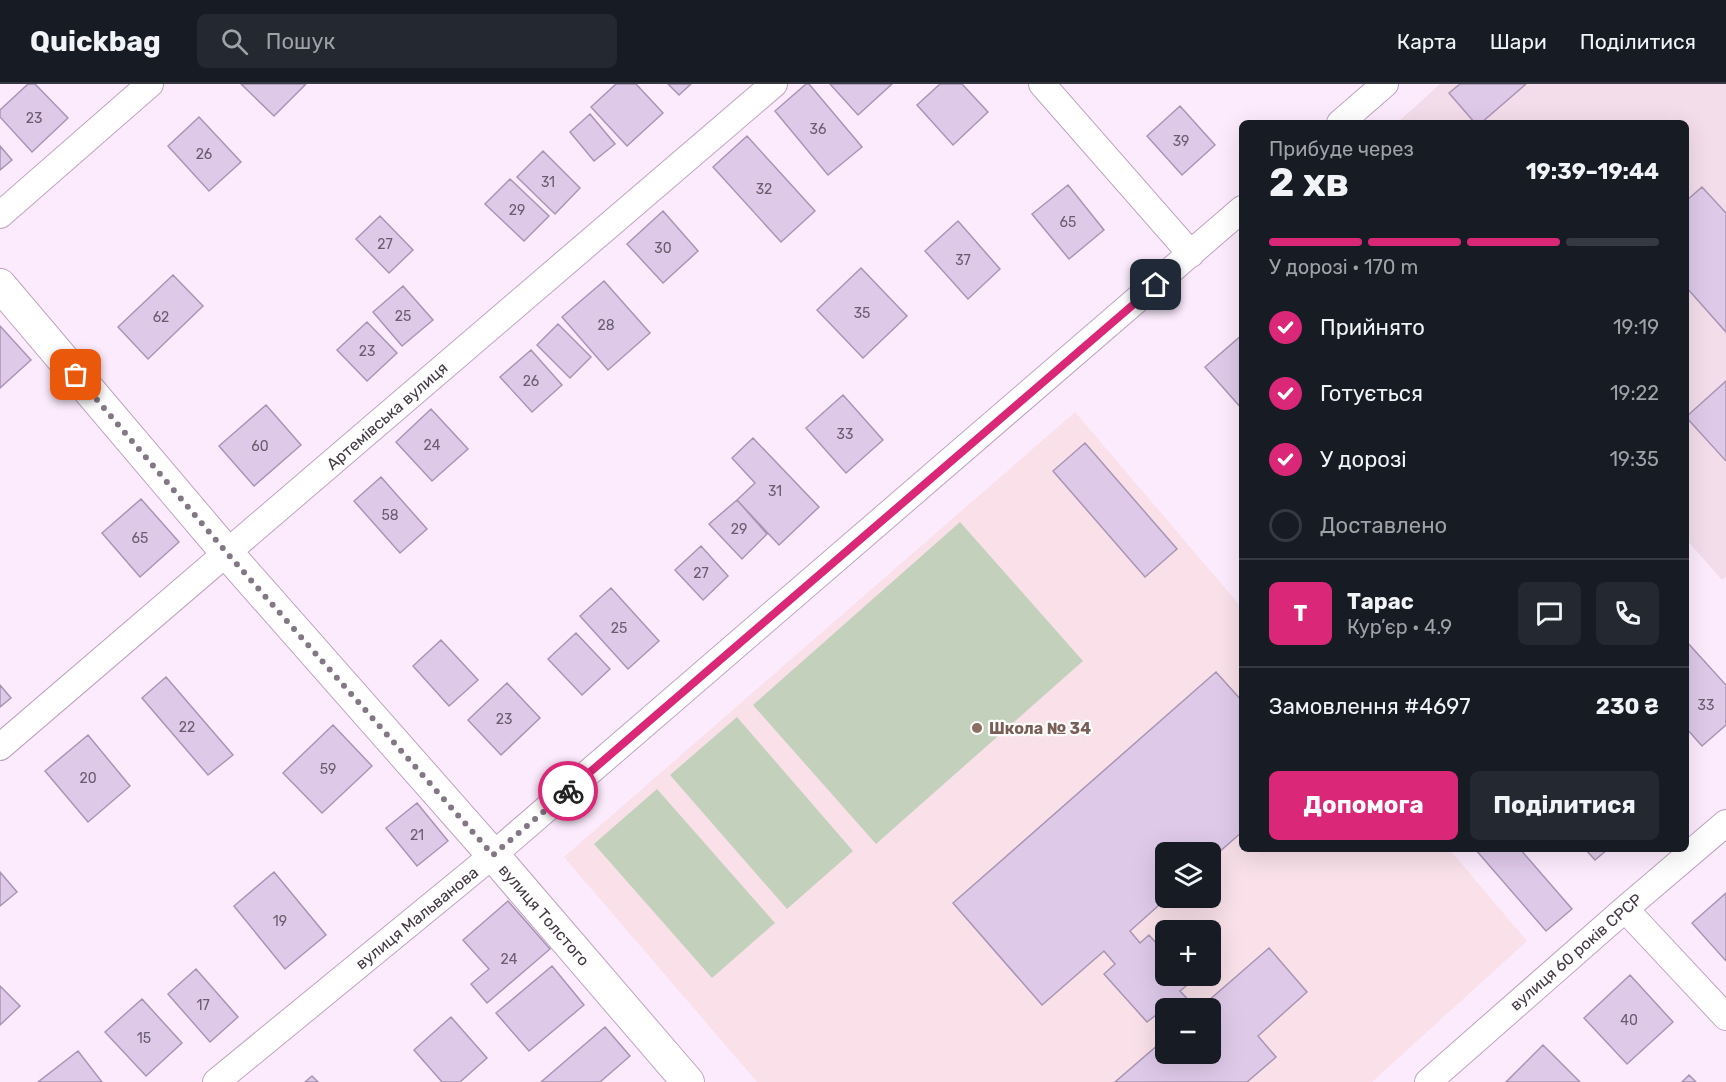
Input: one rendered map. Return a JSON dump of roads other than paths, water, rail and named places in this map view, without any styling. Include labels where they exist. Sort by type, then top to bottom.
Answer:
[{"type":"street","points":[[0,215],[150,84]]},
{"type":"street","name":"Артемівська вулиця","points":[[0,747],[774,84]]},
{"type":"street","points":[[1042,84],[1191,254]]},
{"type":"street","points":[[1343,120],[1385,84]]},
{"type":"street","name":"вулиця Мальванова","points":[[216,1082],[493,855],[1239,212]]},
{"type":"street","name":"вулиця Толстого","points":[[0,285],[227,553],[493,855],[688,1082]]},
{"type":"street","name":"вулиця 60 років СРСР","points":[[1428,1082],[1624,909],[1726,823]]},
{"type":"street","points":[[1624,909],[1726,1017]]},
{"type":"place","name":"Школа № 34","points":[[977,728]]}]
